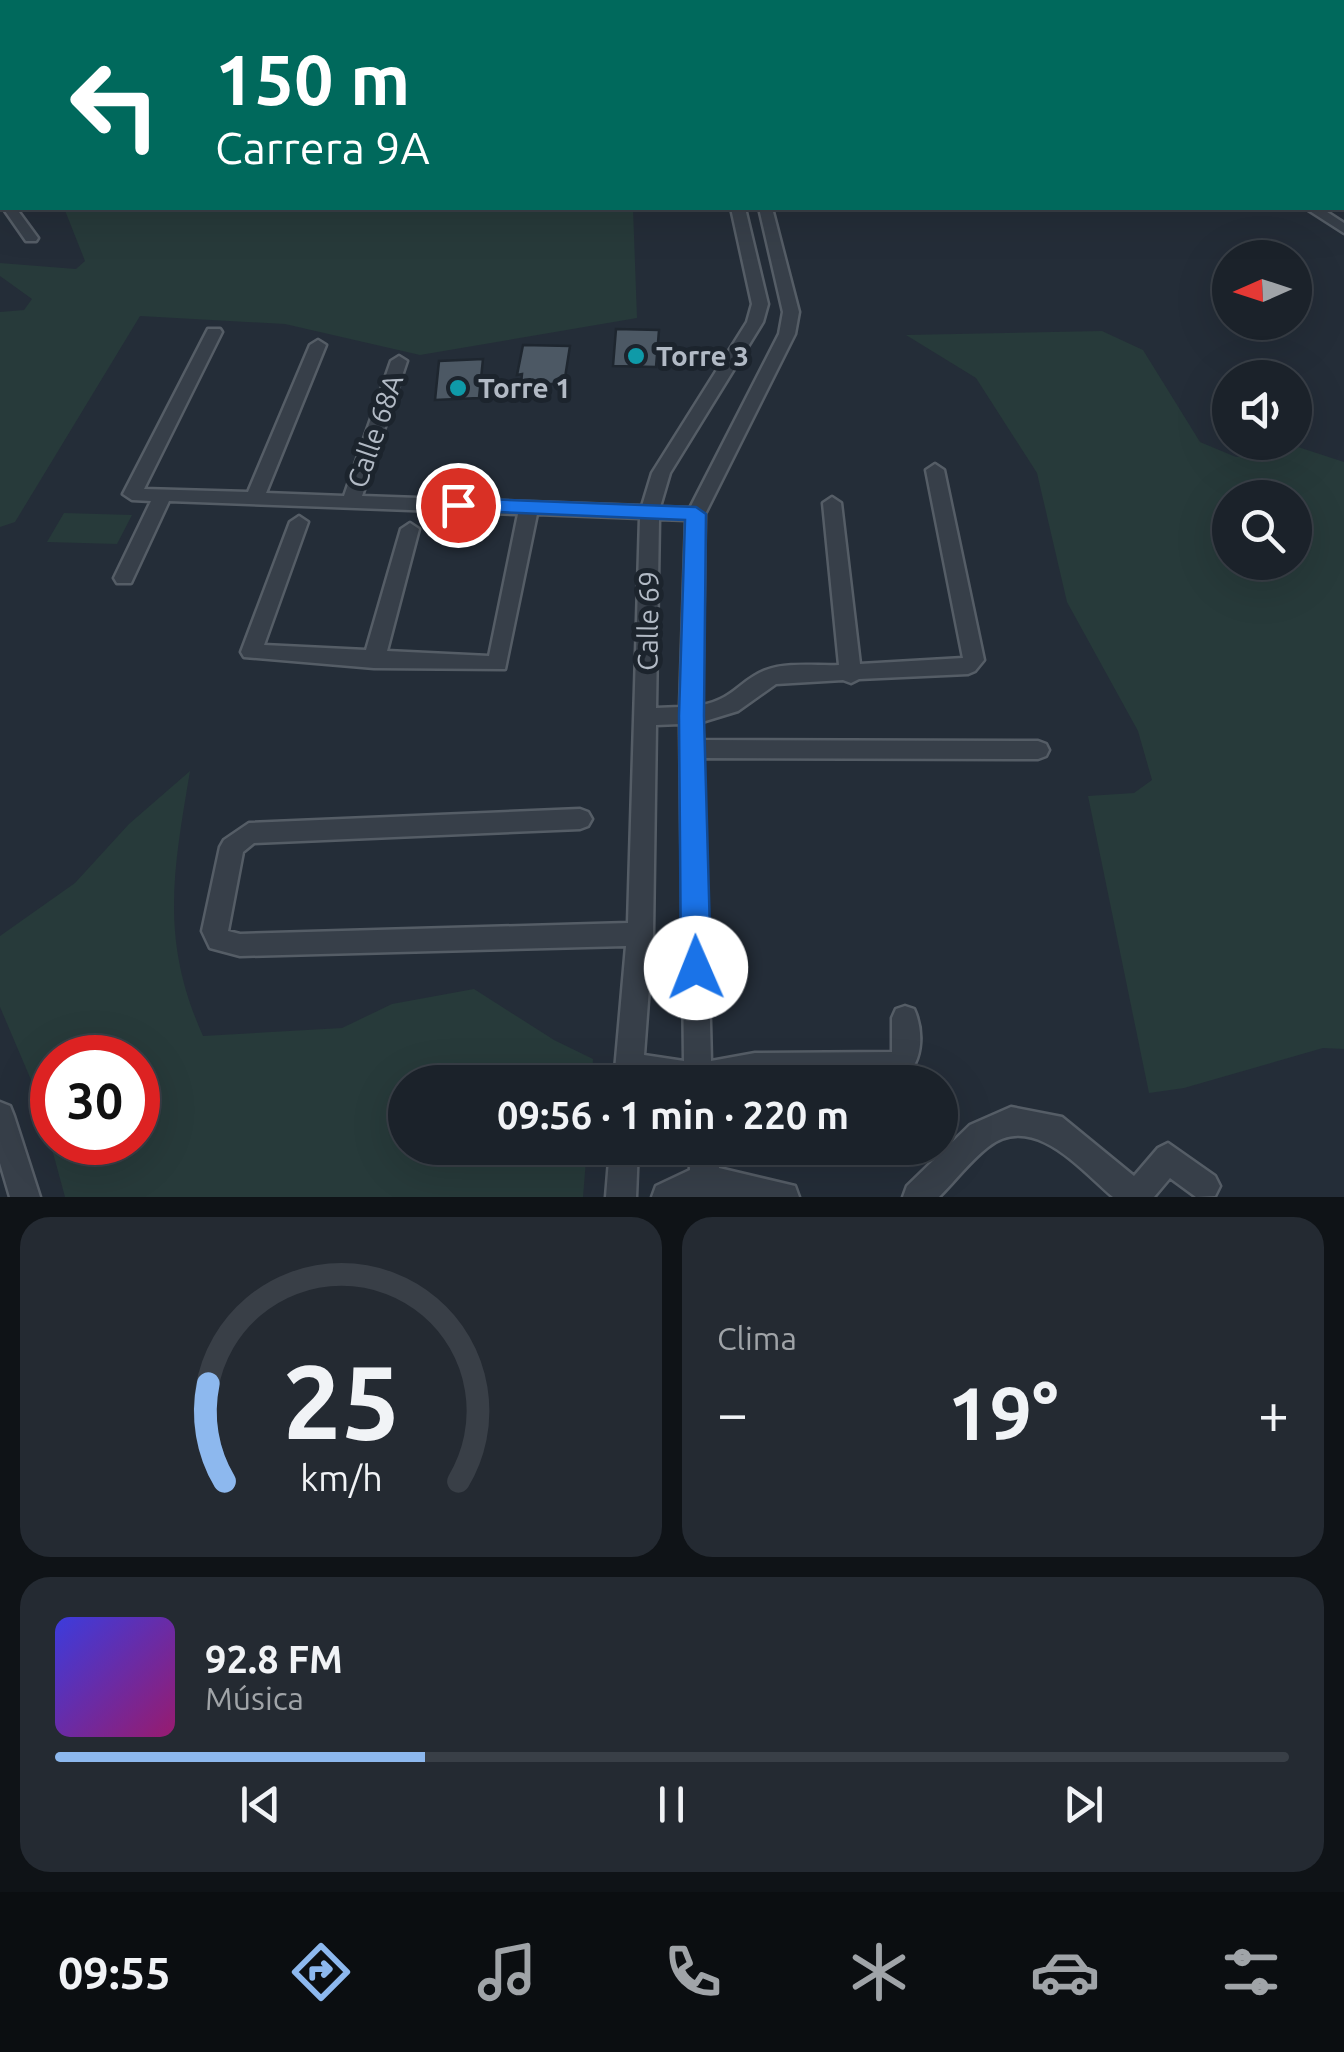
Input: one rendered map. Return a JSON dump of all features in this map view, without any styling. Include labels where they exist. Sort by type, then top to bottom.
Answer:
[{"type":"street","points":[[10,210],[31,238]]},
{"type":"street","name":"Calle 69","points":[[629,1065],[640,934],[650,510],[661,473],[755,322],[760,304],[738,210]]},
{"type":"street","name":"Calle 69","points":[[698,1065],[692,750],[696,514],[787,334],[790,312],[766,210]]},
{"type":"street","points":[[1315,210],[1344,229]]},
{"type":"street","points":[[214,332],[132,494],[696,514]]},
{"type":"street","points":[[254,499],[318,345]]},
{"type":"street","name":"Calle 68A","points":[[351,501],[399,361]]},
{"type":"street","points":[[646,718],[692,716],[716,710],[744,698],[758,682],[772,676],[959,669],[974,660],[935,470]]},
{"type":"street","points":[[124,578],[163,495]]},
{"type":"street","points":[[832,503],[851,674]]},
{"type":"street","points":[[299,522],[250,652],[498,664],[530,507]]},
{"type":"street","points":[[374,660],[410,529]]},
{"type":"street","points":[[692,750],[1038,750]]},
{"type":"street","points":[[580,818],[248,833],[232,847],[216,932],[219,940],[240,946],[640,934]]},
{"type":"street","points":[[899,1065],[906,1054],[905,1018]]},
{"type":"street","points":[[0,1116],[25,1197]]},
{"type":"street","points":[[918,1197],[980,1135],[1011,1121],[1052,1127],[1136,1197],[1168,1158],[1206,1186]]},
{"type":"street","points":[[621,1197],[623,1165]]},
{"type":"street","points":[[667,1197],[705,1188],[784,1197]]},
{"type":"shaded area","points":[[65,210],[633,210],[637,318],[420,355],[285,324],[140,316],[15,522],[0,527],[0,312],[24,310],[32,299],[0,276],[0,263],[76,269],[85,261]]},
{"type":"shaded area","points":[[1102,331],[1143,350],[1200,442],[1212,447],[1212,460],[1312,460],[1312,452],[1344,462],[1344,1049],[1323,1048],[1184,1088],[1149,1093],[1088,796],[1134,793],[1152,780],[1138,731],[1067,602],[1037,473],[976,378],[906,335]]},
{"type":"shaded area","points":[[64,513],[132,515],[117,544],[47,542]]},
{"type":"shaded area","points":[[190,771],[174,905],[180,968],[203,1036],[342,1028],[392,1004],[474,989],[554,1040],[593,1059],[593,1065],[388,1065],[388,1165],[586,1165],[583,1197],[65,1197],[56,1165],[160,1165],[160,1035],[30,1035],[30,1078],[0,1007],[0,936],[75,883],[129,824]]},
{"type":"building","name":"Torre 3","points":[[616,329],[659,330],[656,367],[613,366]]},
{"type":"building","points":[[523,345],[570,346],[564,384],[521,384],[522,374],[517,375]]},
{"type":"building","name":"Torre 1","points":[[483,359],[479,398],[435,400],[439,361]]},
{"type":"place","name":"Torre 3","points":[[636,356]]},
{"type":"place","name":"Torre 1","points":[[458,388]]},
{"type":"route","points":[[458,505],[696,514],[692,716],[696,968]]}]
